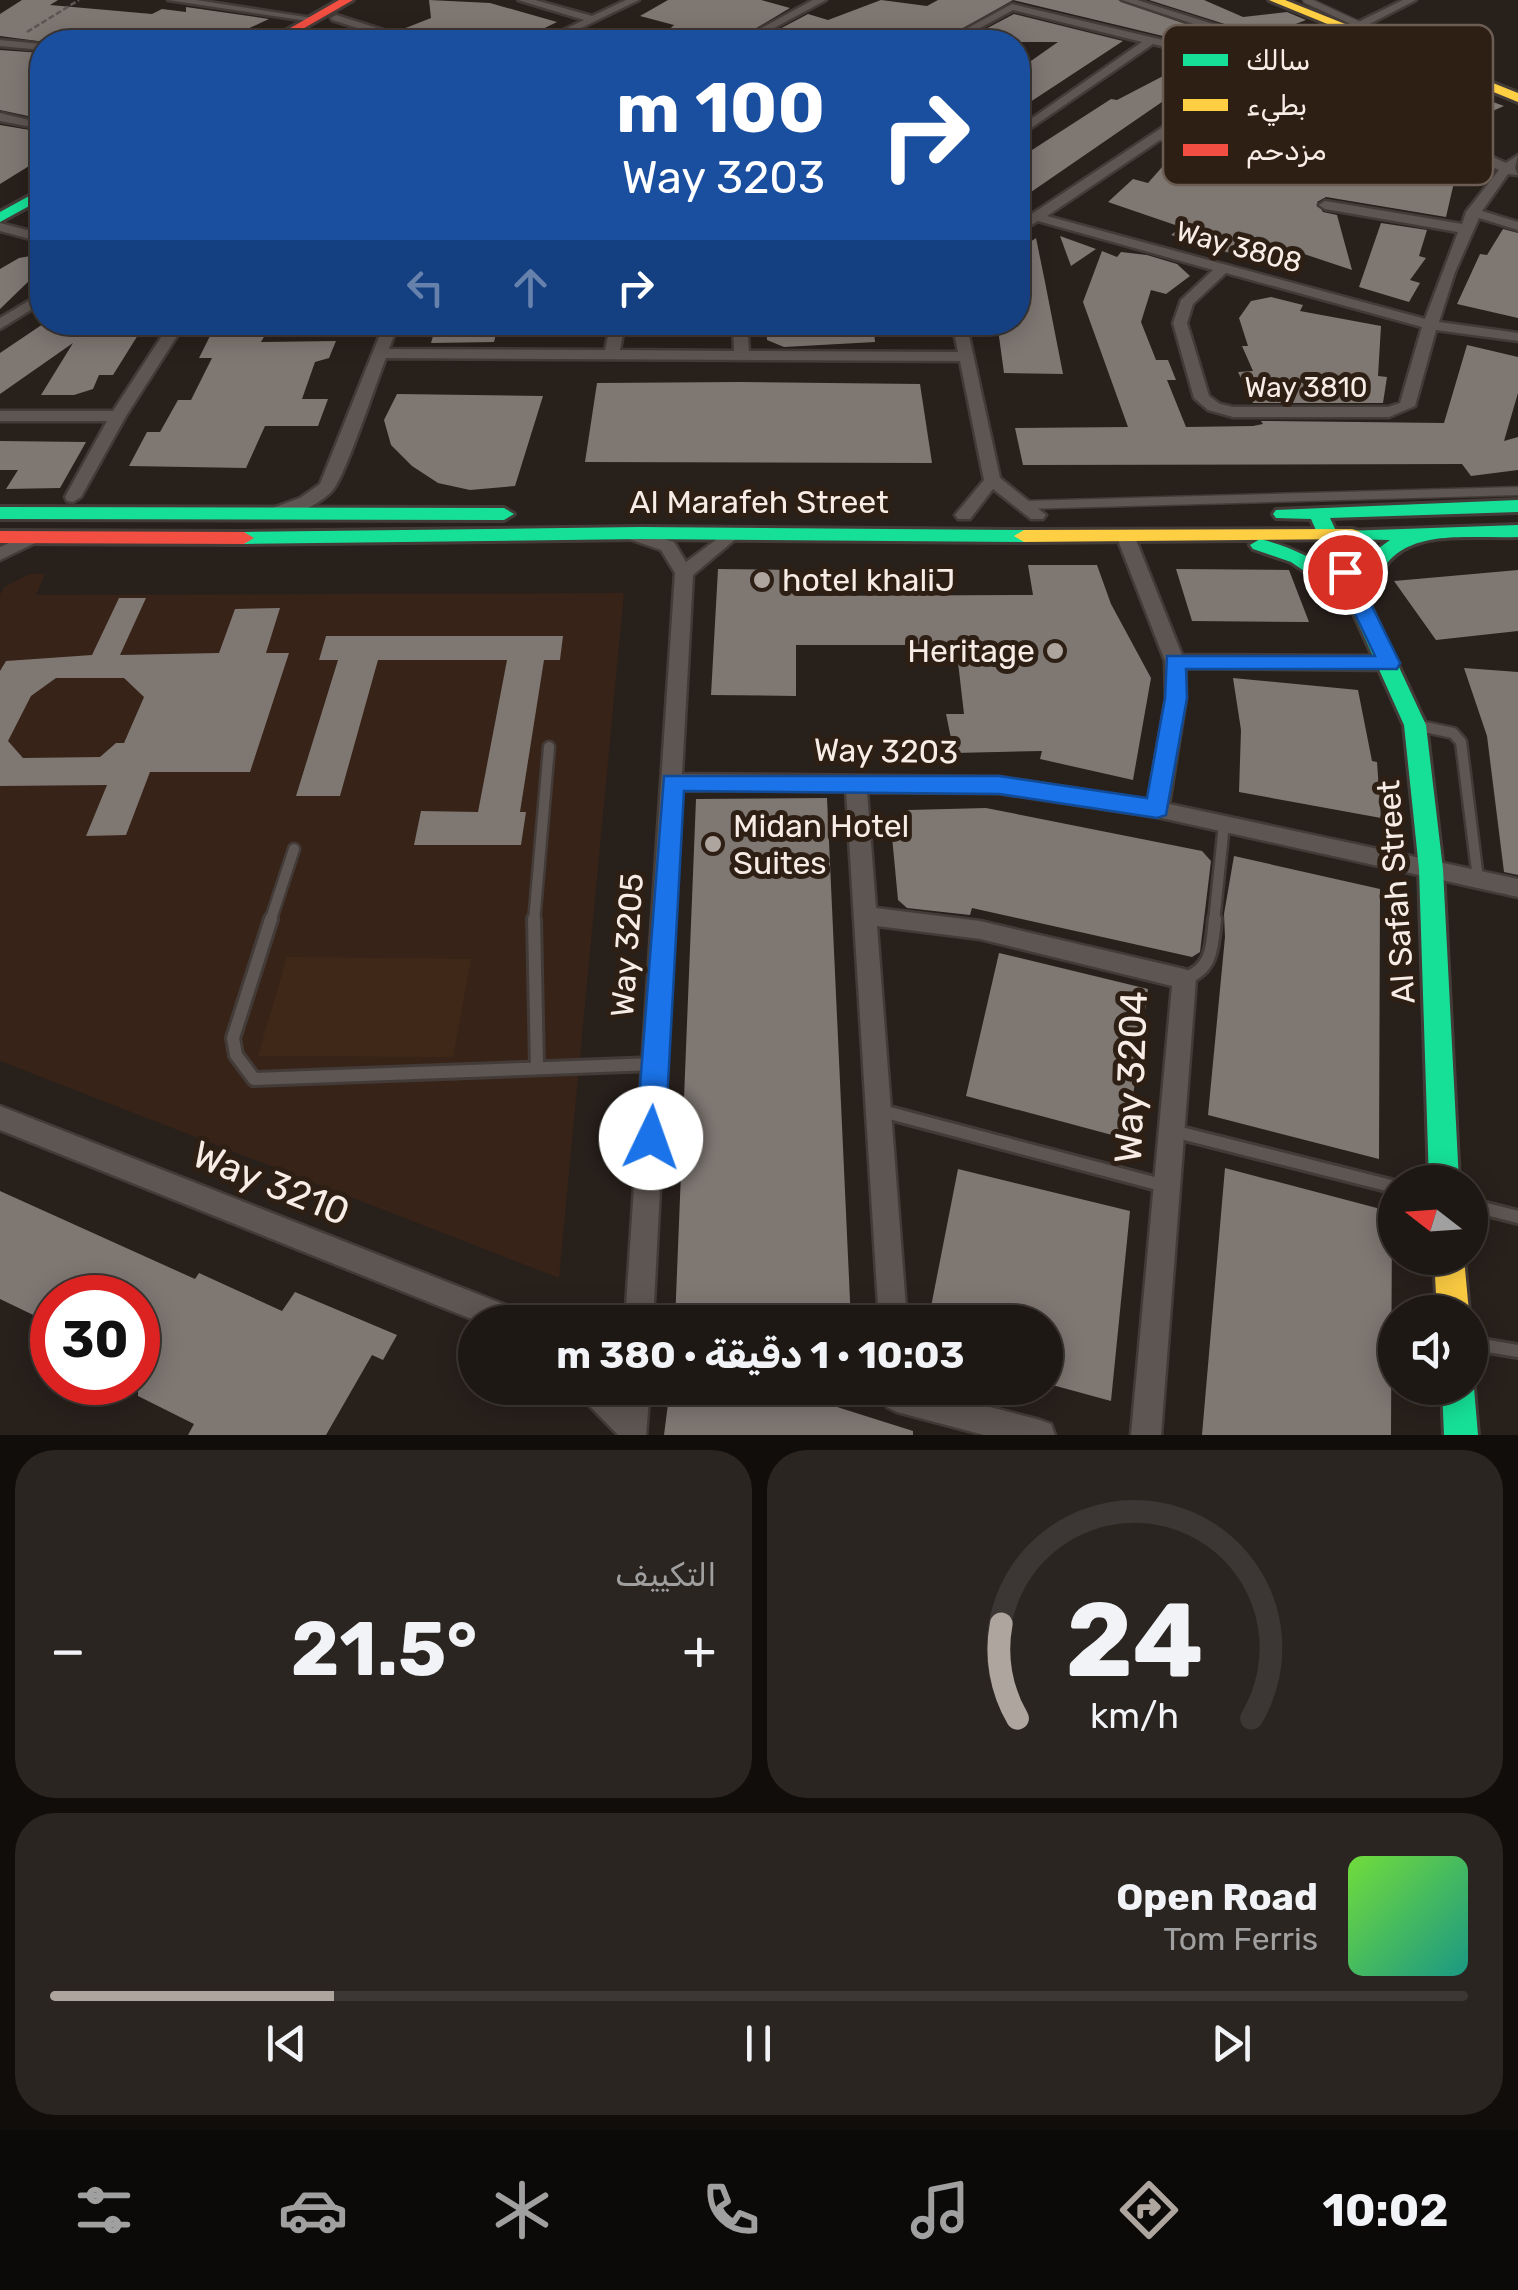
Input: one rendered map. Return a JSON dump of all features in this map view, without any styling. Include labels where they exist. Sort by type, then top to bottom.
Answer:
[{"type":"main road","points":[[296,30],[367,0]]},
{"type":"main road","points":[[1275,0],[1343,25]]},
{"type":"main road","points":[[310,30],[332,12]]},
{"type":"main road","points":[[1493,87],[1518,98]]},
{"type":"main road","points":[[0,202],[30,183]]},
{"type":"main road","points":[[0,218],[30,199]]},
{"type":"main road","points":[[1468,492],[1518,506]]},
{"type":"main road","points":[[0,498],[211,500],[263,514]]},
{"type":"main road","name":"Al Marafeh Street","points":[[0,537],[311,540],[732,533],[1232,537],[1314,525],[1518,506]]},
{"type":"main road","name":"Al Marafeh Street","points":[[0,513],[964,515],[1030,510],[1314,525],[1419,535],[1518,531]]},
{"type":"main road","name":"Al Safah Street","points":[[1314,525],[1333,581],[1361,608]]},
{"type":"main road","name":"Al Safah Street","points":[[1314,525],[1389,663],[1414,725],[1432,868],[1443,1165]]},
{"type":"main road","points":[[1361,608],[1364,570],[1373,555],[1419,535]]},
{"type":"main road","points":[[1232,537],[1298,558],[1333,581]]},
{"type":"main road","points":[[1459,1405],[1460,1435]]},
{"type":"street","points":[[174,0],[332,12],[380,30]]},
{"type":"street","points":[[523,0],[593,19]]},
{"type":"street","points":[[570,30],[634,0]]},
{"type":"street","points":[[788,0],[815,3]]},
{"type":"street","points":[[1127,0],[1204,25]]},
{"type":"street","points":[[1362,25],[1411,0]]},
{"type":"street","points":[[764,30],[815,3]]},
{"type":"street","points":[[970,30],[1012,7],[1163,44]]},
{"type":"street","points":[[1030,125],[1150,40]]},
{"type":"street","points":[[4,43],[30,46]]},
{"type":"street","points":[[0,117],[30,123]]},
{"type":"street","points":[[1030,219],[1163,131]]},
{"type":"street","name":"Way 3810","points":[[1223,268],[1186,303],[1180,322],[1202,398],[1214,407],[1233,412],[1388,412],[1407,406],[1431,325],[1473,212],[1518,159]]},
{"type":"street","points":[[1325,205],[1467,229]]},
{"type":"street","points":[[1473,212],[1518,226]]},
{"type":"street","name":"Way 3808","points":[[1034,216],[1431,325],[1518,337]]},
{"type":"street","points":[[0,227],[30,235]]},
{"type":"street","points":[[0,325],[30,305]]},
{"type":"street","points":[[73,497],[118,416],[171,335]]},
{"type":"street","points":[[263,514],[306,502],[327,486],[387,335]]},
{"type":"street","points":[[612,354],[616,335]]},
{"type":"street","points":[[741,335],[742,356]]},
{"type":"street","points":[[962,335],[992,480],[1030,510]]},
{"type":"street","points":[[381,353],[966,357]]},
{"type":"street","points":[[0,416],[118,416]]},
{"type":"street","points":[[964,515],[992,480]]},
{"type":"street","points":[[327,486],[343,510],[366,514]]},
{"type":"street","points":[[634,534],[668,546],[684,572],[732,533]]},
{"type":"street","points":[[1125,535],[1174,661],[1176,698],[1157,809]]},
{"type":"street","points":[[0,554],[31,538]]},
{"type":"street","name":"Way 3205","points":[[641,1305],[684,572]]},
{"type":"street","points":[[1174,661],[1389,663]]},
{"type":"street","name":"Way 3203","points":[[672,782],[999,785],[1157,809],[1518,888]]},
{"type":"street","points":[[856,784],[892,1305]]},
{"type":"street","name":"Way 3204","points":[[867,916],[980,930],[1184,978],[1146,1435]]},
{"type":"street","name":"Way 3210","points":[[0,1118],[470,1305]]},
{"type":"street","points":[[607,1405],[632,1432]]},
{"type":"street","points":[[632,1432],[634,1405]]},
{"type":"street","points":[[927,1405],[1040,1435]]},
{"type":"lane","points":[[1306,0],[1347,25]]},
{"type":"lane","points":[[1156,136],[1163,138]]},
{"type":"lane","points":[[1030,510],[1518,491]]},
{"type":"lane","points":[[1414,725],[1453,733],[1461,742],[1478,879]]},
{"type":"lane","points":[[537,1066],[532,938],[549,748]]},
{"type":"lane","points":[[1184,978],[1200,973],[1211,956],[1224,824]]},
{"type":"lane","points":[[294,849],[234,1038],[236,1055],[254,1079],[655,1064]]},
{"type":"lane","points":[[879,1111],[1166,1186]]},
{"type":"lane","points":[[1171,1131],[1378,1183]]},
{"type":"lane","points":[[1488,1210],[1518,1217]]},
{"type":"lane","points":[[1488,1346],[1518,1351]]},
{"type":"path","points":[[4,43],[79,0]]},
{"type":"shaded area","points":[[30,574],[45,574],[36,595],[624,593],[559,1278],[0,1061],[0,595],[4,587]]},
{"type":"shaded area","points":[[287,957],[471,959],[453,1057],[258,1056]]},
{"type":"building","points":[[22,0],[58,0],[50,5],[152,14],[162,9],[186,12],[186,7],[269,19],[245,30],[30,30],[30,40],[0,36],[0,14]]},
{"type":"building","points":[[429,0],[490,3],[557,22],[541,30],[401,30],[431,18]]},
{"type":"building","points":[[668,0],[761,0],[790,8],[753,30],[669,30],[674,25],[640,16]]},
{"type":"building","points":[[881,0],[927,6],[938,0],[1013,0],[960,30],[778,30],[808,14],[828,20]]},
{"type":"building","points":[[1013,0],[1118,0],[1188,25],[1163,25],[1163,36]]},
{"type":"building","points":[[1149,0],[1204,0],[1243,17],[1287,12],[1306,20],[1293,25],[1228,25]]},
{"type":"building","points":[[1014,14],[1123,41],[1030,102],[1030,62],[1058,42],[1030,42],[1030,30],[984,30]]},
{"type":"building","points":[[0,50],[30,52],[30,116],[0,110]]},
{"type":"building","points":[[1163,76],[1163,101],[1030,193],[1030,151],[1111,99],[1117,100]]},
{"type":"building","points":[[0,125],[30,130],[30,165],[0,184]]},
{"type":"building","points":[[1163,166],[1163,185],[1453,185],[1446,217],[1326,197],[1317,202],[1323,212],[1337,215],[1352,270],[1289,249],[1272,266],[1171,235],[1181,227],[1108,202],[1133,179],[1148,183]]},
{"type":"building","points":[[1381,223],[1427,230],[1419,256],[1426,258],[1410,280],[1420,283],[1409,302],[1359,287]]},
{"type":"building","points":[[1503,229],[1518,233],[1518,318],[1457,304],[1480,254],[1487,255]]},
{"type":"building","points":[[1060,236],[1096,249],[1071,266]]},
{"type":"building","points":[[1036,238],[1063,374],[1004,373],[999,335],[1030,335],[1030,242]]},
{"type":"building","points":[[1102,251],[1117,257],[1121,252],[1147,255],[1177,264],[1190,276],[1166,294],[1151,290],[1141,322],[1156,360],[1168,360],[1176,380],[1167,380],[1186,427],[1253,426],[1263,424],[1261,421],[1444,423],[1467,345],[1518,357],[1518,393],[1504,441],[1518,437],[1518,470],[1471,476],[1462,464],[1023,465],[1015,428],[1128,427],[1083,302]]},
{"type":"building","points":[[30,256],[30,280],[0,309],[0,269]]},
{"type":"building","points":[[1271,297],[1303,305],[1300,311],[1381,326],[1378,376],[1387,377],[1383,403],[1253,403],[1238,372],[1253,371],[1242,346],[1248,346],[1239,318],[1251,301]]},
{"type":"building","points":[[30,333],[138,335],[113,375],[99,375],[93,389],[74,395],[41,395],[73,343],[0,394],[0,353]]},
{"type":"building","points":[[210,335],[265,335],[261,342],[336,341],[329,358],[315,362],[302,399],[328,399],[318,426],[265,426],[246,468],[129,466],[147,432],[160,432],[178,400],[191,400],[212,358],[199,358]]},
{"type":"building","points":[[433,335],[496,335],[494,342],[431,343]]},
{"type":"building","points":[[767,335],[874,335],[875,342],[784,347],[767,340]]},
{"type":"building","points":[[597,383],[920,384],[932,463],[585,462]]},
{"type":"building","points":[[397,394],[543,396],[515,486],[470,490],[438,483],[412,466],[391,445],[384,420]]},
{"type":"building","points":[[0,441],[86,442],[60,488],[6,489],[18,470],[0,470]]},
{"type":"building","points":[[1028,565],[1097,565],[1111,604],[1151,678],[1133,780],[1040,759],[1042,751],[954,753],[946,714],[964,714],[956,645],[796,645],[796,696],[711,695],[718,569],[796,570],[796,596],[1033,595]]},
{"type":"building","points":[[1176,569],[1289,570],[1309,622],[1192,621]]},
{"type":"building","points":[[1518,570],[1518,631],[1436,640],[1394,581]]},
{"type":"building","points":[[119,598],[146,598],[120,655],[219,653],[235,609],[280,608],[266,653],[289,653],[250,772],[150,772],[126,835],[86,836],[107,785],[0,786],[0,671],[6,661],[92,655]],"holes":[[[56,678],[124,678],[144,697],[124,743],[116,743],[100,757],[23,758],[8,741],[31,696]]]},
{"type":"building","points":[[326,636],[563,636],[560,660],[544,660],[520,812],[526,812],[521,845],[414,845],[421,811],[478,812],[507,660],[378,660],[340,796],[296,796],[338,660],[319,660]]},
{"type":"building","points":[[1464,668],[1518,672],[1518,875],[1504,872],[1487,736]]},
{"type":"building","points":[[1233,678],[1358,690],[1372,761],[1377,762],[1381,818],[1239,792],[1241,730]]},
{"type":"building","points":[[827,798],[850,1305],[676,1305],[696,799]]},
{"type":"building","points":[[986,808],[1202,851],[1211,861],[1200,952],[1192,957],[972,908],[970,915],[907,908],[898,900],[891,826],[908,810]]},
{"type":"building","points":[[1234,856],[1380,889],[1379,1159],[1208,1115],[1224,914]]},
{"type":"building","points":[[999,953],[1148,989],[1127,1139],[966,1096]]},
{"type":"building","points":[[1225,1168],[1378,1208],[1378,1275],[1392,1275],[1392,1295],[1378,1295],[1378,1405],[1391,1405],[1391,1435],[1202,1435]]},
{"type":"building","points":[[958,1169],[1130,1211],[1111,1401],[1063,1388],[1063,1305],[931,1305]]},
{"type":"building","points":[[0,1191],[195,1279],[199,1273],[282,1311],[295,1292],[397,1335],[383,1360],[372,1355],[326,1435],[188,1435],[194,1424],[156,1405],[160,1405],[160,1275],[30,1275],[30,1313],[0,1299]]},
{"type":"building","points":[[668,1405],[831,1405],[913,1431],[913,1435],[664,1435]]},
{"type":"traffic: fast","points":[[0,218],[30,200]]},
{"type":"traffic: fast","points":[[1283,514],[1518,506]]},
{"type":"traffic: fast","points":[[0,513],[504,514]]},
{"type":"traffic: fast","points":[[1318,513],[1415,725],[1431,869],[1443,1165]]},
{"type":"traffic: fast","points":[[1352,535],[1518,531]]},
{"type":"traffic: fast","points":[[244,538],[640,533],[1024,536]]},
{"type":"traffic: fast","points":[[1361,608],[1373,564],[1386,551],[1409,539]]},
{"type":"traffic: fast","points":[[1260,545],[1298,558],[1333,581]]},
{"type":"traffic: fast","points":[[1459,1405],[1461,1435]]},
{"type":"traffic: slow","points":[[1275,0],[1337,25]]},
{"type":"traffic: slow","points":[[1493,88],[1518,98]]},
{"type":"traffic: slow","points":[[1024,536],[1352,535]]},
{"type":"traffic: slow","points":[[1450,1275],[1452,1295]]},
{"type":"traffic: jam","points":[[293,30],[347,0]]},
{"type":"traffic: jam","points":[[0,537],[244,538]]},
{"type":"place","name":"hotel khaliJ","points":[[762,580]]},
{"type":"place","name":"Heritage","points":[[1055,651]]},
{"type":"place","name":"Midan Hotel Suites","points":[[713,844]]},
{"type":"route","points":[[651,1138],[672,782],[999,785],[1157,809],[1176,698],[1174,661],[1389,663],[1345,572]]}]
